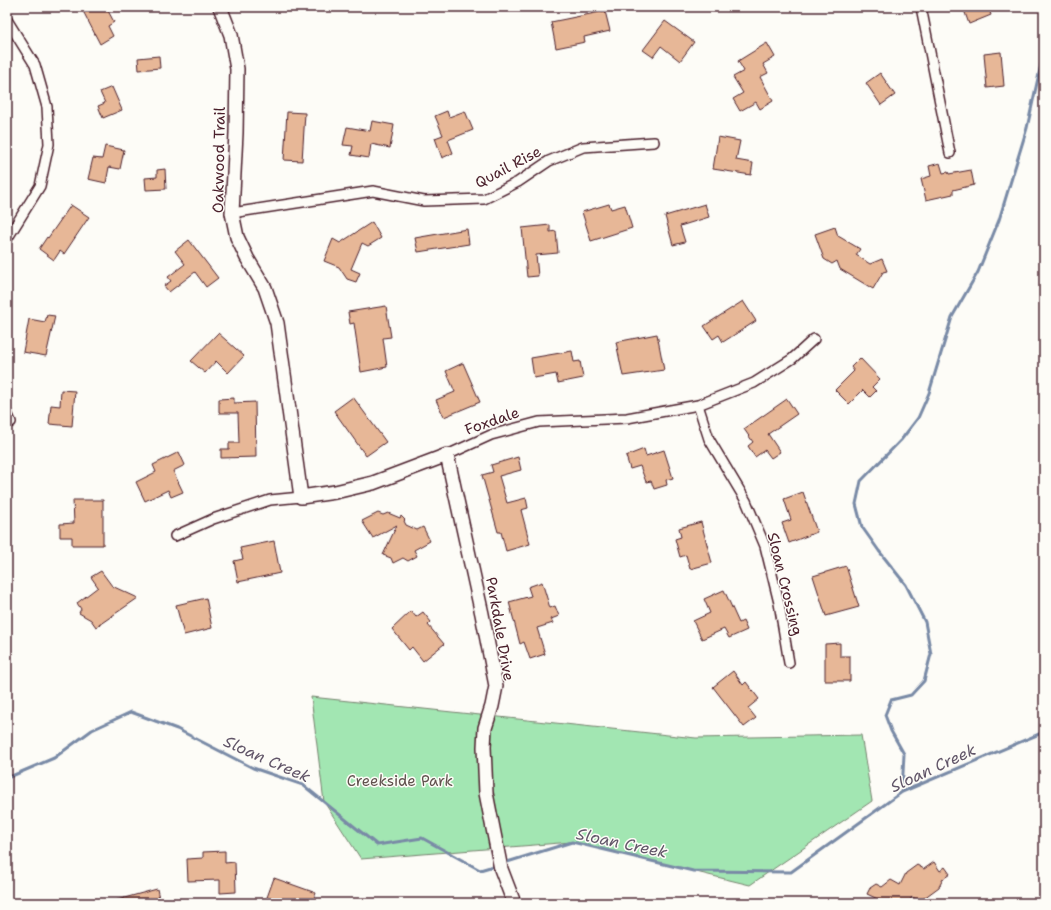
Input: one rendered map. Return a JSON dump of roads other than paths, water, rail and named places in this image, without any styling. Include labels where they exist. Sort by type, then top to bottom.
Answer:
[{"type":"street","name":"Oakwood Trail","points":[[220,7],[231,35],[237,69],[236,133],[232,213],[237,237],[247,258],[265,288],[277,323],[301,497]]},
{"type":"street","points":[[921,7],[950,153]]},
{"type":"street","points":[[7,20],[34,65],[47,107],[49,144],[40,186],[7,239]]},
{"type":"street","name":"Quail Rise","points":[[232,213],[373,191],[424,201],[484,199],[518,182],[549,161],[583,147],[654,142]]},
{"type":"street","name":"Foxdale","points":[[175,536],[213,519],[270,500],[335,492],[373,483],[447,455],[491,435],[539,422],[627,418],[698,405],[754,383],[792,359],[814,339]]},
{"type":"street","name":"Sloan Crossing","points":[[698,405],[709,439],[746,501],[765,546],[779,603],[789,663]]},
{"type":"street","points":[[7,413],[11,422]]},
{"type":"street","name":"Parkdale Drive","points":[[447,455],[482,614],[496,686],[485,728],[484,747],[486,793],[501,869],[514,903]]},
{"type":"waterway","points":[[902,792],[904,754],[891,731],[885,715],[891,700],[911,695],[924,681],[931,654],[925,622],[906,585],[862,527],[856,504],[861,481],[901,440],[918,418],[929,393],[952,317],[978,272],[999,220],[1027,128],[1044,51]]},
{"type":"waterway","name":"Sloan Creek","points":[[7,778],[54,758],[92,730],[131,712],[177,729],[253,768],[303,785],[377,845],[422,838],[480,870],[497,865]]},
{"type":"waterway","name":"Sloan Creek","points":[[504,863],[572,842],[693,871],[791,872],[902,792],[1044,732]]},
{"type":"park label","name":"Creekside Park","points":[[400,781]]}]
